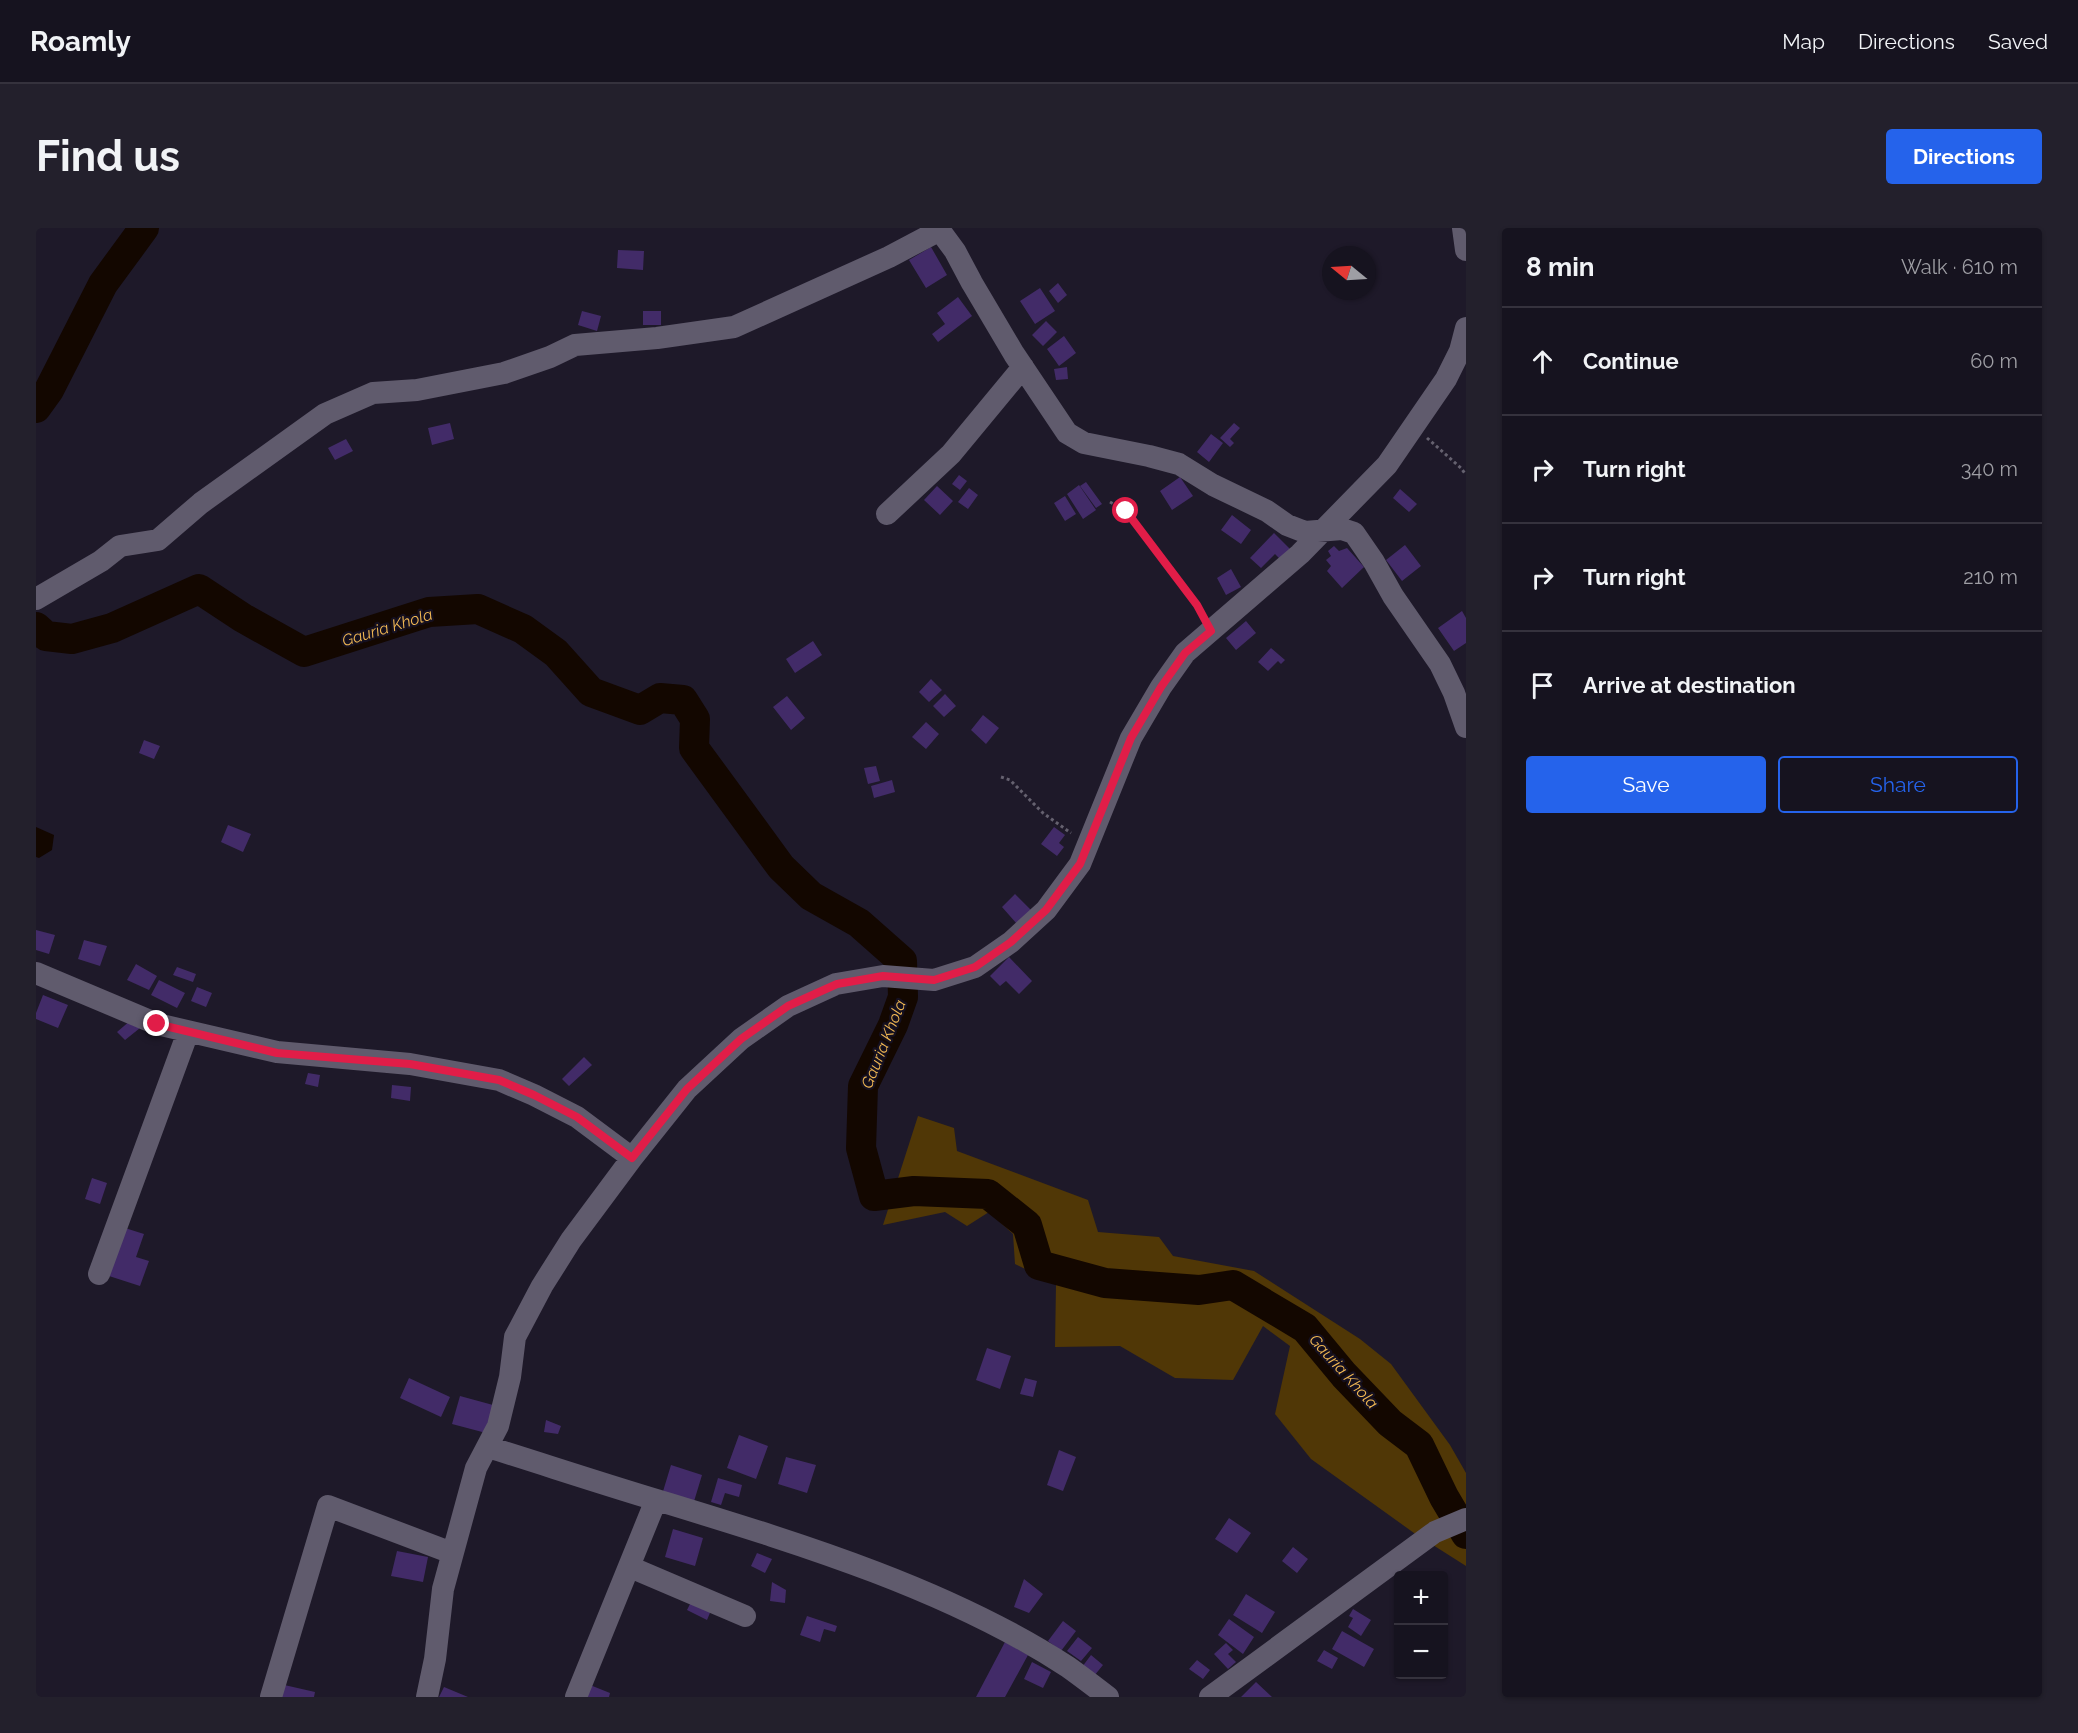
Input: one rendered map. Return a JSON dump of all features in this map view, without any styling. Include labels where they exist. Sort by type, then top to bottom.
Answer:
[{"type":"street","points":[[1463,228],[1466,250]]},
{"type":"street","points":[[36,599],[101,561],[120,546],[158,540],[201,503],[325,414],[373,393],[417,390],[504,373],[550,357],[575,345],[657,338],[734,327],[889,256],[939,229],[956,251],[972,283],[1023,367],[1067,433],[1084,443],[1179,464],[1213,485],[1267,511],[1287,525],[1305,532],[1342,529],[1354,533],[1393,596],[1440,664],[1454,693],[1466,727]]},
{"type":"street","points":[[427,1697],[435,1659],[443,1588],[476,1468],[498,1426],[506,1398],[515,1337],[565,1249],[632,1158],[687,1089],[741,1039],[788,1006],[837,984],[883,976],[934,980],[975,967],[1011,942],[1046,910],[1080,864],[1131,738],[1161,687],[1185,653],[1326,529],[1387,465],[1446,379],[1460,351],[1466,328]]},
{"type":"street","points":[[887,514],[951,454],[1023,367]]},
{"type":"street","points":[[36,974],[157,1024],[277,1053],[410,1064],[499,1080],[577,1117],[632,1158]]},
{"type":"street","points":[[99,1274],[188,1032]]},
{"type":"street","points":[[488,1447],[770,1535],[940,1599],[1030,1645],[1068,1668],[1108,1697]]},
{"type":"street","points":[[576,1697],[656,1500]]},
{"type":"street","points":[[271,1697],[328,1506],[452,1553]]},
{"type":"street","points":[[1210,1697],[1435,1532],[1466,1520]]},
{"type":"street","points":[[630,1567],[745,1616]]},
{"type":"path","points":[[1408,436],[1428,438],[1466,475]]},
{"type":"path","points":[[1110,502],[1126,511],[1197,605],[1211,631]]},
{"type":"path","points":[[1001,777],[1010,780],[1043,813],[1088,845]]},
{"type":"shaded area","points":[[36,827],[54,835],[52,850],[39,858],[36,857]]},
{"type":"shaded area","points":[[918,1116],[954,1128],[957,1151],[1088,1200],[1098,1232],[1159,1237],[1173,1256],[1254,1271],[1360,1339],[1391,1364],[1450,1445],[1466,1473],[1466,1566],[1414,1533],[1311,1459],[1275,1414],[1290,1346],[1263,1326],[1233,1380],[1175,1378],[1120,1346],[1055,1347],[1056,1284],[1015,1264],[1013,1234],[989,1212],[967,1226],[945,1212],[883,1225]]},
{"type":"building","points":[[931,247],[947,275],[926,288],[909,260]]},
{"type":"building","points":[[618,250],[644,251],[643,270],[617,268]]},
{"type":"building","points":[[1058,283],[1067,295],[1058,303],[1049,291]]},
{"type":"building","points":[[1040,288],[1055,311],[1035,324],[1020,301]]},
{"type":"building","points":[[958,297],[972,316],[938,342],[932,334],[945,324],[937,313]]},
{"type":"building","points":[[582,311],[601,316],[597,331],[578,325]]},
{"type":"building","points":[[643,311],[661,311],[661,325],[643,325]]},
{"type":"building","points":[[1046,321],[1057,332],[1043,346],[1032,335]]},
{"type":"building","points":[[1064,336],[1076,353],[1059,366],[1047,349]]},
{"type":"building","points":[[1067,367],[1068,379],[1056,380],[1054,369]]},
{"type":"building","points":[[450,423],[454,439],[432,445],[428,428]]},
{"type":"building","points":[[1234,423],[1240,428],[1230,439],[1234,443],[1230,447],[1220,438]]},
{"type":"building","points":[[1211,434],[1223,443],[1209,462],[1197,452]]},
{"type":"building","points":[[346,439],[353,451],[335,460],[328,448]]},
{"type":"building","points":[[959,475],[967,481],[960,490],[952,484]]},
{"type":"building","points":[[1180,477],[1193,496],[1172,510],[1160,491]]},
{"type":"building","points":[[1086,482],[1102,504],[1096,508],[1080,486]]},
{"type":"building","points":[[1079,485],[1096,510],[1083,519],[1067,494]]},
{"type":"building","points":[[937,486],[953,501],[940,515],[924,500]]},
{"type":"building","points":[[969,488],[978,495],[968,509],[958,502]]},
{"type":"building","points":[[1400,489],[1417,504],[1409,512],[1393,498]]},
{"type":"building","points":[[1065,496],[1076,514],[1065,521],[1054,503]]},
{"type":"building","points":[[1232,515],[1251,530],[1241,544],[1221,530]]},
{"type":"building","points":[[1274,533],[1290,549],[1280,559],[1275,554],[1261,568],[1250,558]]},
{"type":"building","points":[[1405,545],[1421,566],[1402,581],[1386,560]]},
{"type":"building","points":[[1334,546],[1339,551],[1347,548],[1364,567],[1342,588],[1327,571],[1331,566],[1326,560],[1331,556],[1328,551]]},
{"type":"building","points":[[1231,569],[1241,587],[1226,595],[1217,578]]},
{"type":"building","points":[[1462,611],[1466,618],[1466,643],[1454,651],[1438,628]]},
{"type":"building","points":[[1246,621],[1256,633],[1236,650],[1226,638]]},
{"type":"building","points":[[813,641],[822,655],[795,673],[786,659]]},
{"type":"building","points":[[1271,648],[1285,660],[1281,664],[1278,661],[1268,671],[1258,662]]},
{"type":"building","points":[[931,679],[942,690],[929,702],[919,692]]},
{"type":"building","points":[[945,694],[956,706],[944,717],[933,706]]},
{"type":"building","points":[[787,696],[805,718],[791,730],[773,707]]},
{"type":"building","points":[[983,715],[999,728],[986,744],[971,730]]},
{"type":"building","points":[[926,722],[939,734],[926,749],[912,737]]},
{"type":"building","points":[[144,740],[160,746],[154,759],[139,753]]},
{"type":"building","points":[[876,766],[880,781],[868,784],[864,768]]},
{"type":"building","points":[[892,780],[895,792],[874,798],[871,786]]},
{"type":"building","points":[[228,825],[251,834],[243,852],[221,842]]},
{"type":"building","points":[[1054,827],[1065,835],[1059,843],[1064,847],[1057,856],[1041,844]]},
{"type":"building","points":[[1015,894],[1031,910],[1017,924],[1002,907]]},
{"type":"building","points":[[36,930],[55,935],[49,954],[36,950]]},
{"type":"building","points":[[84,940],[107,946],[100,966],[78,959]]},
{"type":"building","points":[[1009,957],[1032,981],[1019,994],[1006,981],[1000,986],[990,976]]},
{"type":"building","points":[[136,964],[157,976],[149,990],[127,980]]},
{"type":"building","points":[[177,967],[196,974],[193,982],[173,975]]},
{"type":"building","points":[[159,980],[185,993],[177,1008],[151,995]]},
{"type":"building","points":[[197,987],[212,993],[206,1007],[191,1001]]},
{"type":"building","points":[[43,995],[68,1005],[58,1028],[36,1019]]},
{"type":"building","points":[[131,1020],[140,1028],[125,1040],[117,1032]]},
{"type":"building","points":[[584,1057],[592,1065],[569,1086],[562,1079]]},
{"type":"building","points":[[308,1073],[320,1075],[318,1087],[305,1084]]},
{"type":"building","points":[[392,1085],[411,1087],[410,1101],[391,1098]]},
{"type":"building","points":[[92,1178],[107,1183],[100,1204],[85,1199]]},
{"type":"building","points":[[125,1228],[144,1234],[136,1257],[149,1261],[140,1286],[109,1276]]},
{"type":"building","points":[[987,1348],[1011,1356],[1000,1389],[976,1380]]},
{"type":"building","points":[[409,1378],[450,1397],[441,1417],[400,1398]]},
{"type":"building","points":[[1025,1378],[1037,1381],[1033,1397],[1020,1394]]},
{"type":"building","points":[[460,1396],[493,1405],[486,1433],[452,1424]]},
{"type":"building","points":[[546,1420],[561,1426],[558,1434],[544,1432]]},
{"type":"building","points":[[739,1435],[768,1446],[756,1479],[727,1468]]},
{"type":"building","points":[[1059,1450],[1076,1457],[1063,1491],[1047,1485]]},
{"type":"building","points":[[786,1457],[816,1465],[807,1493],[778,1484]]},
{"type":"building","points":[[671,1465],[702,1475],[692,1508],[661,1498]]},
{"type":"building","points":[[718,1478],[742,1485],[739,1497],[725,1493],[721,1505],[711,1502]]},
{"type":"building","points":[[1229,1518],[1251,1533],[1237,1553],[1215,1539]]},
{"type":"building","points":[[673,1529],[703,1538],[695,1566],[665,1557]]},
{"type":"building","points":[[1293,1547],[1308,1559],[1297,1573],[1282,1561]]},
{"type":"building","points":[[397,1551],[428,1557],[423,1582],[391,1576]]},
{"type":"building","points":[[757,1553],[772,1559],[765,1573],[751,1566]]},
{"type":"building","points":[[1024,1579],[1043,1594],[1029,1613],[1014,1607]]},
{"type":"building","points":[[772,1582],[786,1590],[785,1603],[770,1601]]},
{"type":"building","points":[[1246,1594],[1275,1612],[1262,1633],[1233,1615]]},
{"type":"building","points":[[692,1600],[712,1608],[707,1620],[687,1610]]},
{"type":"building","points":[[1353,1609],[1371,1620],[1361,1636],[1348,1627],[1353,1618],[1349,1616]]},
{"type":"building","points":[[807,1616],[837,1626],[835,1632],[824,1629],[820,1642],[800,1635]]},
{"type":"building","points":[[1229,1619],[1254,1637],[1243,1654],[1218,1635]]},
{"type":"building","points":[[1063,1621],[1076,1631],[1061,1651],[1048,1641]]},
{"type":"building","points":[[1342,1631],[1374,1649],[1364,1667],[1332,1649]]},
{"type":"building","points":[[1078,1637],[1092,1648],[1081,1661],[1067,1651]]},
{"type":"building","points":[[1005,1642],[1028,1655],[1005,1697],[976,1697]]},
{"type":"building","points":[[1226,1643],[1233,1650],[1228,1654],[1236,1662],[1228,1669],[1214,1654]]},
{"type":"building","points":[[1324,1650],[1338,1658],[1332,1669],[1317,1661]]},
{"type":"building","points":[[1091,1655],[1103,1665],[1094,1676],[1082,1667]]},
{"type":"building","points":[[1197,1660],[1210,1670],[1203,1679],[1189,1669]]},
{"type":"building","points":[[1032,1662],[1051,1672],[1043,1688],[1024,1679]]},
{"type":"building","points":[[1256,1682],[1272,1697],[1241,1697]]},
{"type":"building","points":[[280,1684],[315,1692],[314,1697],[277,1697]]},
{"type":"building","points":[[590,1685],[610,1693],[609,1697],[585,1697]]},
{"type":"building","points":[[444,1687],[468,1697],[439,1697]]},
{"type":"waterway","name":"Gauria Khola","points":[[36,408],[49,390],[103,284],[144,228]]},
{"type":"waterway","name":"Gauria Khola","points":[[36,627],[46,636],[72,639],[112,628],[199,589],[243,618],[304,652],[429,612],[478,609],[523,629],[556,653],[591,692],[640,710],[660,698],[683,700],[695,719],[694,748],[781,867],[811,896],[859,923],[902,961],[903,997],[893,1025],[863,1086],[861,1148],[874,1196],[914,1191],[988,1194],[1027,1225],[1039,1265],[1105,1283],[1199,1290],[1233,1285],[1305,1328],[1344,1375],[1390,1423],[1419,1445],[1444,1497],[1466,1534]]},
{"type":"route","points":[[157,1024],[277,1053],[410,1064],[499,1080],[577,1117],[632,1158],[687,1089],[741,1039],[788,1006],[837,984],[883,976],[934,980],[975,967],[1011,942],[1046,910],[1080,864],[1131,738],[1161,687],[1185,653],[1211,631],[1197,605],[1126,511]]}]
